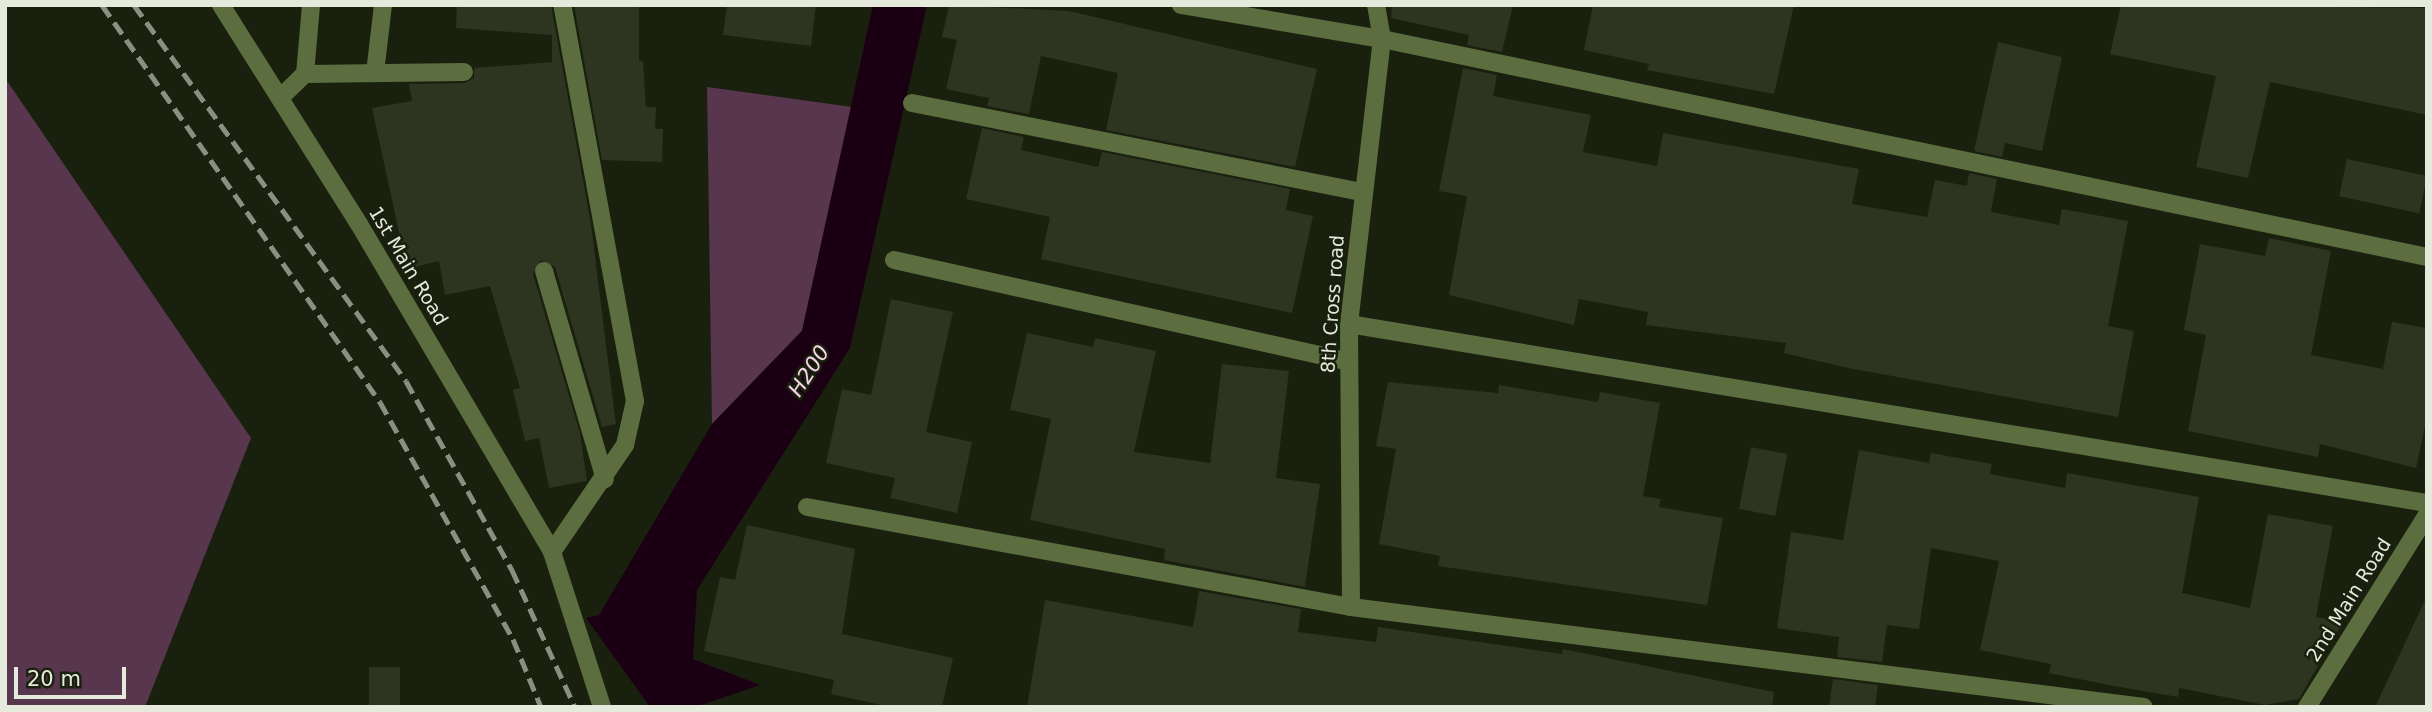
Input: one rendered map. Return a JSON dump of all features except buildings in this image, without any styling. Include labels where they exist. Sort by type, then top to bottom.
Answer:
[{"type":"street","name":"1st Main Road","points":[[221,5],[281,97],[552,552],[602,707]]},
{"type":"street","points":[[281,97],[305,74],[311,5]]},
{"type":"street","points":[[375,73],[383,5]]},
{"type":"street","points":[[552,552],[605,479],[625,445],[635,401],[562,5]]},
{"type":"street","points":[[1181,5],[1382,39],[2427,257]]},
{"type":"street","name":"8th Cross road","points":[[1351,607],[1349,324],[1382,39],[1376,5]]},
{"type":"street","points":[[305,74],[464,72]]},
{"type":"street","points":[[912,103],[1363,192]]},
{"type":"street","points":[[894,260],[1349,362]]},
{"type":"street","points":[[544,271],[605,479]]},
{"type":"street","points":[[1349,324],[2427,503]]},
{"type":"street","points":[[807,508],[1351,607],[2144,707]]},
{"type":"street","name":"2nd Main Road","points":[[2307,707],[2427,515]]},
{"type":"shaded area","points":[[5,78],[251,438],[145,707],[5,707]]},
{"type":"shaded area","points":[[707,87],[852,107],[802,331],[712,424]]},
{"type":"water","name":"H200","points":[[873,5],[927,5],[850,348],[697,590],[693,659],[760,685],[695,707],[650,707],[586,618],[599,615],[712,424],[802,331]]},
{"type":"railway","points":[[102,5],[380,402],[513,639],[541,707]]},
{"type":"railway","points":[[134,5],[406,381],[512,570],[575,707]]}]
